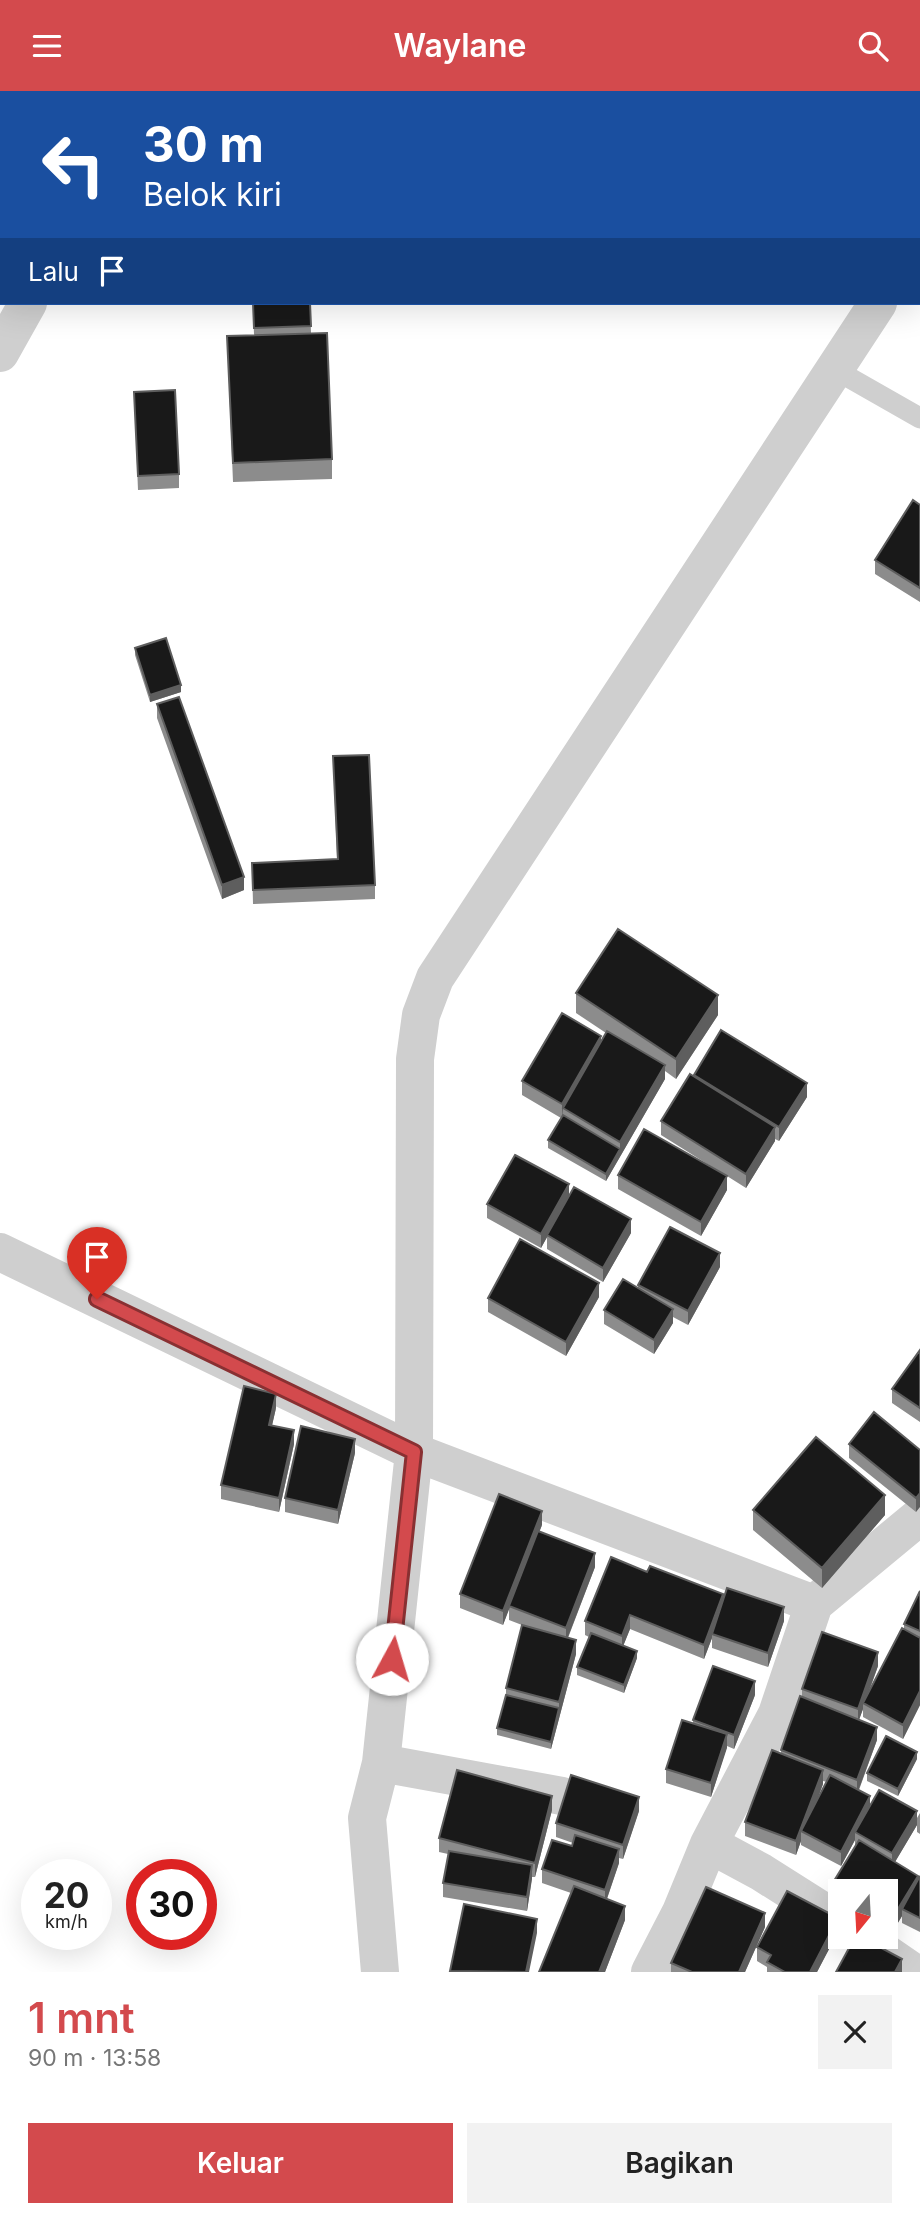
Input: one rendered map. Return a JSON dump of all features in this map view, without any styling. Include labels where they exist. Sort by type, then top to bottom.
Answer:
[{"type":"street","points":[[0,353],[27,305]]},
{"type":"street","points":[[380,1972],[367,1818],[381,1763],[414,1452],[415,1059],[421,1015],[435,978],[877,305]]},
{"type":"street","points":[[0,1252],[414,1452],[814,1604]]},
{"type":"street","points":[[650,1972],[681,1912],[709,1844],[777,1714],[814,1604],[920,1516]]},
{"type":"street","points":[[381,1763],[562,1796]]},
{"type":"street","points":[[709,1844],[761,1872],[828,1914]]},
{"type":"street","points":[[879,1949],[913,1972]]},
{"type":"lane","points":[[834,369],[920,418]]},
{"type":"building","points":[[253,305],[310,305],[311,326],[254,328]]},
{"type":"building","points":[[327,333],[332,459],[233,463],[227,336]]},
{"type":"building","points":[[175,390],[179,474],[138,476],[134,392]]},
{"type":"building","points":[[913,500],[920,505],[920,588],[875,560]]},
{"type":"building","points":[[166,638],[181,685],[150,695],[135,648]]},
{"type":"building","points":[[179,697],[244,877],[222,885],[157,704]]},
{"type":"building","points":[[369,755],[375,885],[253,890],[252,863],[338,859],[333,756]]},
{"type":"building","points":[[618,929],[718,995],[676,1059],[576,993]]},
{"type":"building","points":[[562,1013],[601,1036],[562,1104],[522,1081]]},
{"type":"building","points":[[721,1030],[807,1083],[779,1127],[694,1075]]},
{"type":"building","points":[[607,1031],[665,1065],[620,1142],[563,1108]]},
{"type":"building","points":[[690,1074],[775,1127],[746,1174],[661,1121]]},
{"type":"building","points":[[563,1115],[620,1149],[606,1174],[548,1140]]},
{"type":"building","points":[[644,1129],[727,1176],[701,1222],[618,1175]]},
{"type":"building","points":[[515,1155],[569,1184],[541,1234],[487,1204]]},
{"type":"building","points":[[574,1187],[631,1219],[603,1268],[547,1235]]},
{"type":"building","points":[[670,1227],[720,1253],[688,1311],[638,1285]]},
{"type":"building","points":[[520,1239],[599,1283],[566,1342],[488,1298]]},
{"type":"building","points":[[623,1279],[673,1309],[654,1340],[604,1310]]},
{"type":"building","points":[[920,1350],[920,1408],[892,1389]]},
{"type":"building","points":[[244,1386],[276,1394],[269,1425],[294,1430],[279,1498],[221,1485]]},
{"type":"building","points":[[874,1412],[920,1450],[920,1493],[916,1498],[849,1444]]},
{"type":"building","points":[[301,1426],[355,1439],[338,1510],[285,1498]]},
{"type":"building","points":[[816,1437],[885,1495],[822,1568],[753,1510]]},
{"type":"building","points":[[499,1494],[542,1511],[503,1611],[460,1594]]},
{"type":"building","points":[[538,1531],[595,1553],[566,1628],[509,1606]]},
{"type":"building","points":[[611,1557],[647,1572],[650,1566],[723,1594],[704,1645],[630,1615],[622,1636],[585,1621]]},
{"type":"building","points":[[727,1588],[784,1607],[768,1653],[712,1634]]},
{"type":"building","points":[[920,1591],[920,1631],[904,1624]]},
{"type":"building","points":[[522,1625],[576,1640],[559,1702],[506,1688]]},
{"type":"building","points":[[902,1628],[920,1638],[920,1691],[903,1725],[863,1703]]},
{"type":"building","points":[[822,1632],[878,1652],[858,1709],[802,1689]]},
{"type":"building","points":[[591,1633],[637,1651],[624,1685],[577,1667]]},
{"type":"building","points":[[713,1666],[755,1681],[734,1735],[693,1720]]},
{"type":"building","points":[[506,1695],[559,1708],[551,1742],[497,1728]]},
{"type":"building","points":[[800,1696],[877,1727],[857,1780],[781,1750]]},
{"type":"building","points":[[682,1720],[727,1734],[711,1783],[666,1769]]},
{"type":"building","points":[[886,1736],[917,1752],[898,1789],[867,1773]]},
{"type":"building","points":[[772,1750],[823,1770],[796,1841],[745,1822]]},
{"type":"building","points":[[457,1770],[552,1796],[535,1863],[439,1838]]},
{"type":"building","points":[[571,1775],[639,1797],[623,1845],[556,1823]]},
{"type":"building","points":[[830,1775],[870,1796],[841,1852],[801,1831]]},
{"type":"building","points":[[879,1790],[917,1811],[892,1853],[855,1832]]},
{"type":"building","points":[[575,1835],[619,1849],[605,1890],[542,1869],[552,1840],[572,1846]]},
{"type":"building","points":[[859,1840],[918,1876],[898,1909],[898,1879],[835,1879]]},
{"type":"building","points":[[449,1851],[532,1865],[527,1897],[443,1883]]},
{"type":"building","points":[[920,1876],[920,1918],[902,1909]]},
{"type":"building","points":[[574,1886],[625,1906],[599,1972],[539,1972]]},
{"type":"building","points":[[706,1887],[765,1913],[739,1972],[692,1972],[671,1963]]},
{"type":"building","points":[[787,1891],[828,1913],[828,1937],[810,1972],[785,1972],[767,1962],[771,1955],[757,1947]]},
{"type":"building","points":[[464,1904],[537,1919],[526,1972],[450,1971]]},
{"type":"building","points":[[848,1949],[883,1949],[902,1959],[895,1972],[836,1972]]},
{"type":"route","points":[[97,1299],[414,1452],[392,1659]]}]
